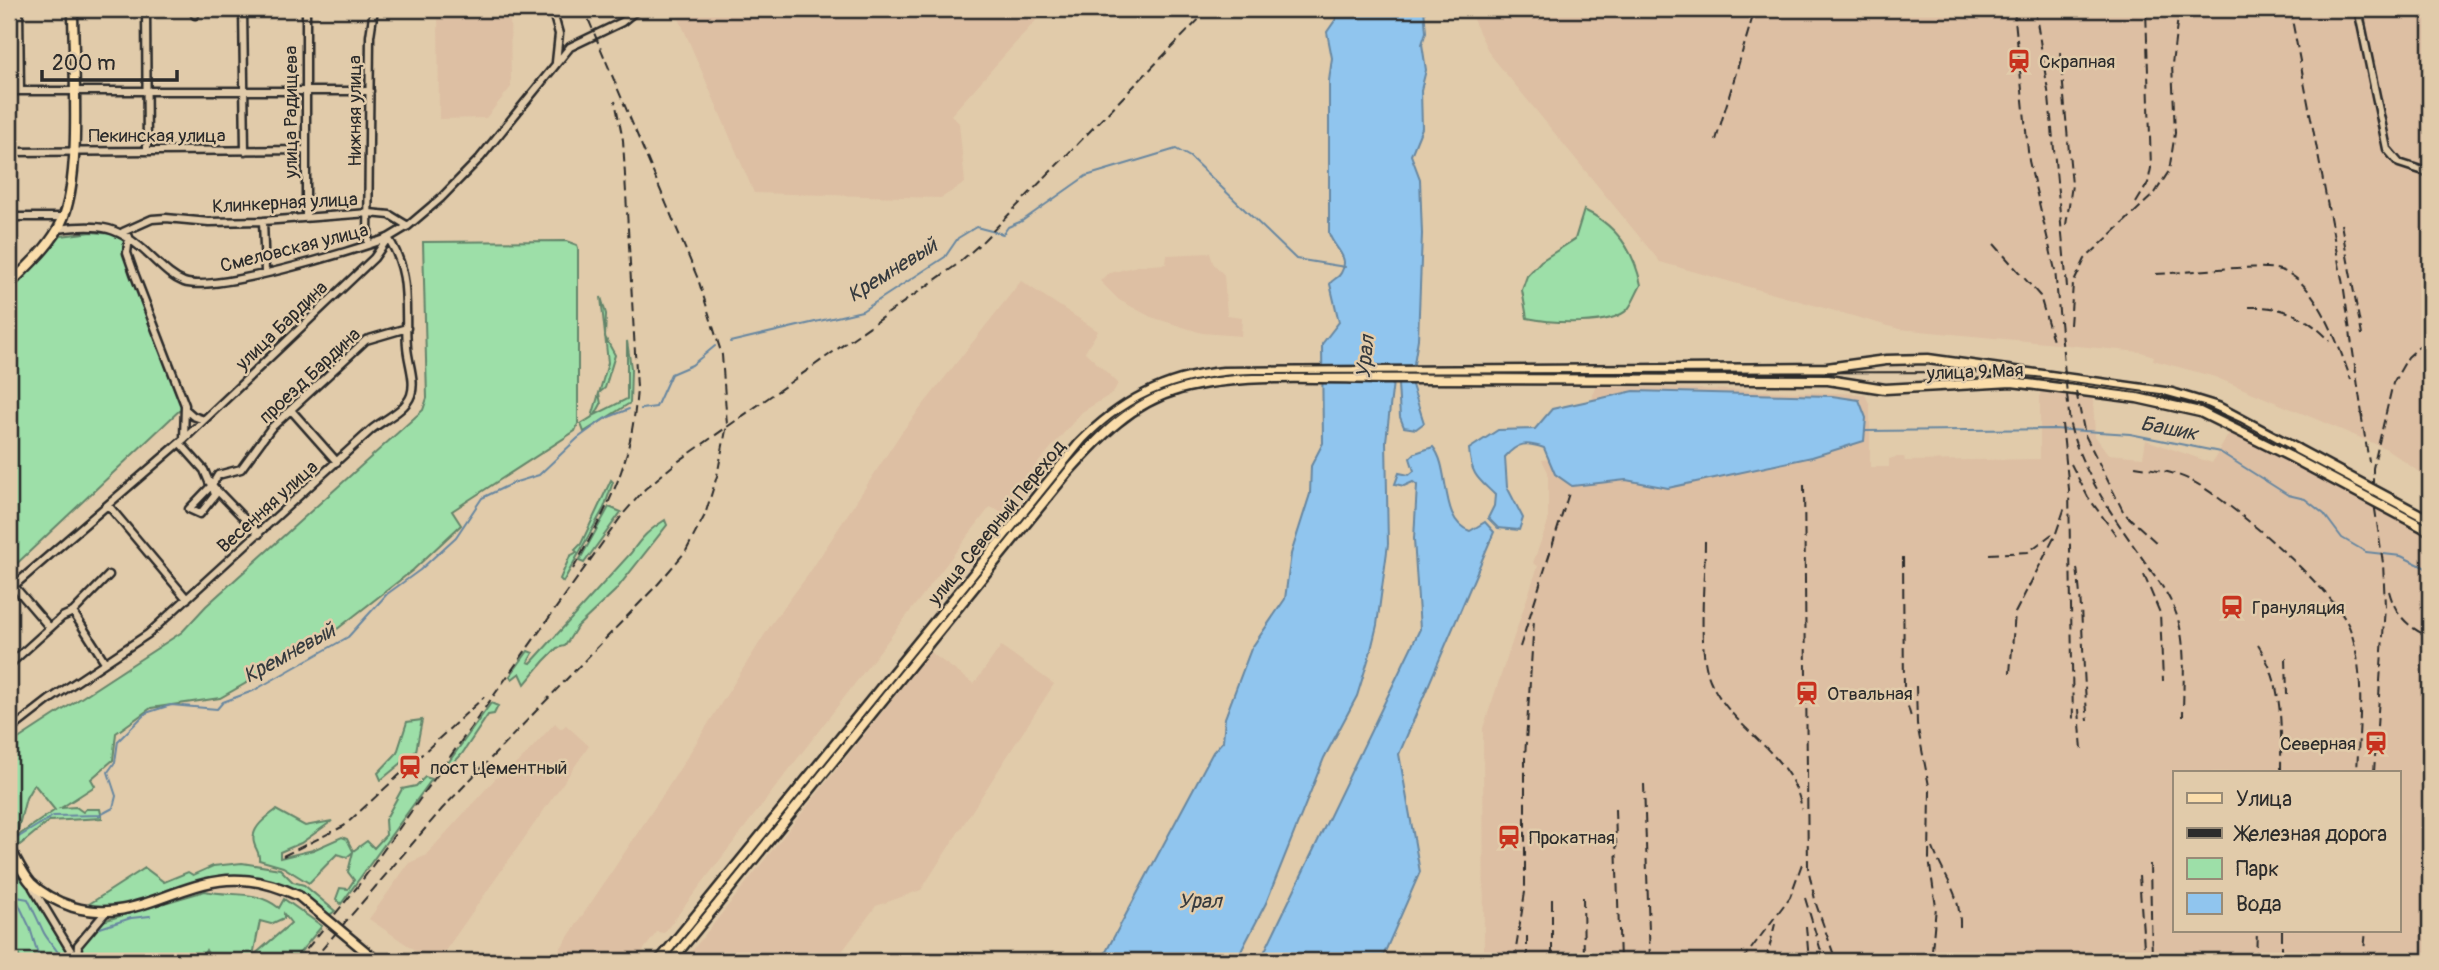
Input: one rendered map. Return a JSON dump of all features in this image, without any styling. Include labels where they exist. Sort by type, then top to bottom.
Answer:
[{"type":"main road","points":[[9,285],[58,229],[72,185],[73,9]]},
{"type":"main road","name":"улица 9 Мая","points":[[1499,371],[1827,368],[1886,360],[1966,362],[2172,393],[2218,407],[2430,531]]},
{"type":"main road","name":"улица Северный Переход","points":[[659,961],[1057,470],[1097,426],[1127,403],[1150,390],[1186,378],[1223,372],[1443,375],[1499,371]]},
{"type":"main road","name":"улица Северный Переход","points":[[671,961],[1103,433],[1146,402],[1179,389],[1221,381],[1310,375]]},
{"type":"main road","name":"улица Северный Переход","points":[[1443,375],[1490,379]]},
{"type":"main road","name":"улица 9 Мая","points":[[1490,379],[1828,380],[1885,389],[2012,382],[2171,404],[2231,425],[2294,453],[2430,520]]},
{"type":"main road","points":[[10,848],[29,880],[67,905],[105,913],[125,911],[227,880],[260,881],[299,896],[377,961]]},
{"type":"street","points":[[19,9],[20,90]]},
{"type":"street","points":[[146,9],[147,151]]},
{"type":"street","points":[[243,9],[245,151]]},
{"type":"street","name":"улица Радищева","points":[[306,9],[306,216]]},
{"type":"street","name":"Нижняя улица","points":[[368,244],[370,36],[374,9]]},
{"type":"street","points":[[552,9],[559,34],[555,64]]},
{"type":"street","name":"улица Бардина","points":[[11,588],[182,441],[374,258],[388,238],[408,226],[480,158],[570,47],[622,22],[638,9]]},
{"type":"street","points":[[2358,9],[2387,149],[2399,163],[2430,173]]},
{"type":"street","points":[[9,90],[370,91]]},
{"type":"street","name":"Пекинская улица","points":[[9,152],[306,150]]},
{"type":"street","points":[[369,213],[390,215],[408,226]]},
{"type":"street","name":"Клинкерная улица","points":[[126,234],[152,219],[263,221],[295,220],[306,216],[333,218],[369,213]]},
{"type":"street","points":[[9,217],[64,217]]},
{"type":"street","points":[[263,221],[265,272]]},
{"type":"street","points":[[58,229],[92,226],[126,234],[127,253],[162,339],[185,408],[182,441],[204,470],[212,485],[216,493],[208,507],[200,513],[189,509],[212,485],[218,475],[204,470]]},
{"type":"street","name":"Смеловская улица","points":[[126,234],[167,272],[187,283],[222,282],[388,238]]},
{"type":"street","name":"Весенняя улица","points":[[9,731],[105,662],[142,640],[410,399],[413,384],[404,272],[398,253],[388,238]]},
{"type":"street","name":"проезд Бардина","points":[[218,475],[241,469],[271,428],[366,340],[407,328]]},
{"type":"street","points":[[185,408],[193,416],[204,420]]},
{"type":"street","points":[[291,410],[337,463]]},
{"type":"street","points":[[212,485],[259,534]]},
{"type":"street","points":[[108,505],[187,599]]},
{"type":"street","points":[[9,665],[50,628],[73,612],[109,575]]},
{"type":"street","points":[[11,588],[50,628]]},
{"type":"street","points":[[73,612],[105,662]]},
{"type":"street","points":[[29,880],[77,961]]},
{"type":"street","points":[[77,961],[78,945],[105,913]]},
{"type":"shaded area","points":[[438,9],[510,9],[511,87],[486,118],[439,119]]},
{"type":"shaded area","points":[[675,9],[1046,9],[951,115],[959,123],[965,183],[941,198],[754,193]]},
{"type":"shaded area","points":[[1468,9],[2430,9],[2430,480],[2387,449],[2215,377],[2153,360],[2154,356],[2141,352],[1899,329],[1660,262],[1489,53]]},
{"type":"shaded area","points":[[1210,253],[1213,263],[1224,275],[1227,315],[1242,317],[1241,336],[1202,333],[1151,317],[1119,300],[1100,281],[1107,274],[1137,266],[1166,264],[1167,255]]},
{"type":"shaded area","points":[[1021,281],[1098,331],[1085,352],[1118,383],[1113,393],[1082,412],[1031,471],[1029,488],[1007,514],[990,507],[664,933],[657,932],[635,961],[552,961],[665,792],[772,623],[808,575],[901,433]]},
{"type":"shaded area","points":[[1595,386],[1865,394],[1870,406],[1870,467],[1889,467],[1889,459],[1896,457],[1904,457],[1905,461],[2040,459],[2040,390],[2093,399],[2095,436],[2108,454],[2143,457],[2146,440],[2212,463],[2231,430],[2430,537],[2430,961],[1484,961],[1483,728],[1538,566],[1533,563],[1548,522],[1548,472],[1542,460],[1595,456],[1590,410]]},
{"type":"shaded area","points":[[1001,646],[1054,684],[921,890],[876,906],[835,961],[684,961],[930,652],[974,684]]},
{"type":"shaded area","points":[[555,723],[561,729],[566,725],[589,746],[438,961],[431,961],[369,919],[409,863],[425,856],[495,779],[520,761]]},
{"type":"green space","points":[[1584,210],[1614,231],[1634,261],[1641,285],[1633,301],[1620,315],[1608,319],[1565,322],[1527,318],[1522,290],[1527,276],[1541,261],[1575,239]]},
{"type":"green space","points":[[92,232],[122,235],[131,273],[159,339],[182,408],[9,571],[9,294],[61,236]]},
{"type":"green space","points":[[566,241],[577,245],[578,424],[575,431],[452,511],[461,525],[413,570],[327,637],[220,698],[151,708],[116,733],[113,760],[91,779],[95,786],[61,808],[76,807],[83,812],[86,809],[100,809],[102,818],[49,821],[15,849],[9,838],[9,745],[182,632],[206,606],[423,410],[427,398],[423,242]],"holes":[[[34,784],[55,810],[16,837],[26,798]]]},
{"type":"green space","points":[[601,297],[606,314],[605,335]]},
{"type":"green space","points":[[605,338],[615,355],[605,388],[599,393],[608,363]]},
{"type":"green space","points":[[627,341],[631,368],[630,403],[584,432],[581,424],[592,417],[599,393],[601,404],[595,415],[627,399]]},
{"type":"green space","points":[[611,480],[613,482],[604,508],[563,582],[560,579],[570,556],[577,552],[575,550],[581,544]]},
{"type":"green space","points":[[609,507],[621,512],[584,563],[579,561]]},
{"type":"green space","points":[[665,520],[667,525],[615,591],[577,627],[565,646],[557,648],[525,684],[520,673],[512,679],[510,676],[528,651],[533,653],[528,662],[531,663],[642,538]]},
{"type":"green space","points":[[491,703],[498,706],[494,714],[488,715],[462,754],[447,770],[443,770]]},
{"type":"green space","points":[[422,720],[416,751],[381,780],[378,773],[397,753],[407,722]]},
{"type":"green space","points":[[425,777],[432,779],[341,904],[336,899],[340,888],[348,889],[354,880],[348,872],[353,852],[347,857],[337,854],[309,883],[283,867],[259,860],[254,833],[276,810],[305,826],[332,821],[301,843],[280,852],[280,858],[313,850],[342,837],[347,839],[353,851],[367,841],[374,848],[386,835],[385,820],[402,789],[416,786]]},
{"type":"green space","points":[[9,856],[72,961],[21,961],[19,956],[16,961],[9,961]]},
{"type":"green space","points":[[242,863],[280,869],[293,882],[304,885],[335,911],[327,917],[285,887],[255,878],[207,882],[111,906],[86,906],[145,868],[164,882],[188,872],[193,875],[213,866]]},
{"type":"green space","points":[[205,891],[261,898],[279,908],[284,899],[322,926],[293,961],[234,961],[235,955],[225,961],[212,961],[206,950],[200,961],[100,961],[93,954],[92,961],[80,961],[80,949],[88,934],[103,921]],"holes":[[[284,914],[291,923],[253,956],[260,921],[271,924],[284,918]]]},
{"type":"water","name":"Урал","points":[[1335,9],[1424,9],[1426,32],[1422,44],[1426,70],[1421,90],[1422,128],[1411,155],[1420,179],[1422,234],[1418,339],[1411,382],[1424,423],[1416,429],[1404,427],[1400,417],[1398,384],[1393,382],[1386,441],[1388,544],[1377,625],[1370,654],[1357,696],[1324,758],[1266,903],[1236,961],[1101,961],[1213,752],[1223,741],[1225,718],[1251,649],[1285,599],[1291,554],[1310,494],[1311,466],[1323,443],[1322,344],[1339,322],[1330,284],[1344,267],[1343,257],[1329,233],[1329,81],[1332,58],[1327,32],[1336,19]]},
{"type":"water","points":[[1634,391],[1832,396],[1859,400],[1866,418],[1864,441],[1812,457],[1668,488],[1626,480],[1572,486],[1555,474],[1544,448],[1523,445],[1514,448],[1505,457],[1507,487],[1523,518],[1519,530],[1498,528],[1488,518],[1494,506],[1495,495],[1474,471],[1469,449],[1498,430],[1535,429],[1552,409]]},
{"type":"water","points":[[1433,447],[1442,467],[1449,505],[1460,525],[1470,531],[1485,522],[1494,532],[1399,754],[1420,872],[1381,961],[1260,961],[1420,629],[1414,539],[1417,485],[1413,482],[1404,486],[1395,484],[1399,473],[1409,475],[1414,471],[1410,458],[1415,453]]},
{"type":"waterway","name":"Кремневый","points":[[730,342],[862,311],[945,257],[958,238],[976,227],[1003,234],[1008,227],[1022,221],[1086,176],[1176,149],[1190,157],[1296,259],[1345,267]]},
{"type":"waterway","name":"Кремневый","points":[[641,409],[656,407],[671,374],[692,365],[715,346]]},
{"type":"waterway","name":"Кремневый","points":[[9,843],[53,816],[100,815],[113,808],[116,796],[108,772],[115,762],[118,741],[146,713],[171,705],[217,709],[223,702],[253,691],[348,637],[387,594],[420,570],[456,537],[482,498],[513,483],[539,475],[578,438],[604,419],[629,409]]},
{"type":"waterway","name":"Башик","points":[[1865,431],[2054,429],[2130,434],[2220,452],[2288,495],[2305,499],[2324,514],[2342,538],[2366,552],[2401,556],[2430,570]]},
{"type":"waterway","name":"Кремневый","points":[[9,884],[30,928],[40,961]]},
{"type":"waterway","points":[[17,897],[28,899],[45,934],[60,956]]},
{"type":"waterway","points":[[100,928],[131,918],[150,916]]},
{"type":"tram line","points":[[665,961],[1086,442],[1122,411],[1142,399],[1183,383],[1253,374],[1977,372],[2036,377],[2160,394],[2207,407],[2240,422],[2430,525]]},
{"type":"railway","points":[[312,961],[442,809],[658,584],[686,551],[705,515],[717,476],[727,425],[722,355],[698,279],[584,9]]},
{"type":"railway","points":[[297,961],[358,886],[623,514],[645,489],[676,463],[955,266],[981,243],[1209,9]]},
{"type":"railway","points":[[1716,140],[1755,9]]},
{"type":"railway","points":[[2014,9],[2029,161],[2055,270],[2070,425],[2082,459],[2098,491],[2174,607],[2183,653],[2183,717]]},
{"type":"railway","points":[[2035,9],[2049,97],[2067,287]]},
{"type":"railway","points":[[2136,203],[2148,183],[2151,168],[2146,9]]},
{"type":"railway","points":[[2070,325],[2073,284],[2085,259],[2155,193],[2169,171],[2175,133],[2172,64],[2179,9]]},
{"type":"railway","points":[[2290,9],[2344,290],[2363,421]]},
{"type":"railway","points":[[2060,52],[2072,185],[2066,225]]},
{"type":"railway","points":[[573,569],[617,483],[630,439],[637,388],[623,140],[615,101]]},
{"type":"railway","points":[[2341,224],[2362,335]]},
{"type":"railway","points":[[1994,244],[2040,296],[2053,341]]},
{"type":"railway","points":[[2156,274],[2269,268],[2293,276],[2316,300],[2325,316],[2351,380]]},
{"type":"railway","points":[[2249,307],[2273,308],[2294,314],[2330,341]]},
{"type":"railway","points":[[2374,771],[2385,606],[2383,563],[2373,496],[2373,468],[2393,383],[2408,357],[2430,337]]},
{"type":"railway","points":[[2076,391],[2085,435],[2124,513],[2158,544]]},
{"type":"railway","points":[[2361,413],[2369,462]]},
{"type":"railway","points":[[2062,424],[2069,489],[2073,721]]},
{"type":"railway","points":[[2071,464],[2088,497],[2116,535]]},
{"type":"railway","points":[[2135,466],[2179,475],[2209,491],[2280,548],[2341,613],[2355,646],[2360,682],[2357,771]]},
{"type":"railway","points":[[1804,484],[1808,868],[1816,904],[1836,961]]},
{"type":"railway","points":[[1520,647],[1569,493]]},
{"type":"railway","points":[[2010,673],[2015,613],[2055,536],[2065,507]]},
{"type":"railway","points":[[1989,554],[2028,552],[2052,534]]},
{"type":"railway","points":[[1705,541],[1703,632],[1710,680],[1732,714],[1786,772],[1796,789],[1802,809]]},
{"type":"railway","points":[[1903,557],[1904,692],[1912,721]]},
{"type":"railway","points":[[2077,568],[2088,721]]},
{"type":"railway","points":[[2144,575],[2160,613],[2163,681]]},
{"type":"railway","points":[[2389,591],[2395,607],[2404,619],[2430,637]]},
{"type":"railway","points":[[1514,961],[1525,892],[1525,757],[1534,620]]},
{"type":"railway","points":[[2258,645],[2273,675],[2277,691],[2281,723],[2281,771]]},
{"type":"railway","points":[[2286,658],[2287,695]]},
{"type":"railway","points":[[1916,686],[1917,724],[1930,791],[1929,859],[1936,907],[1931,961]]},
{"type":"railway","points":[[283,856],[344,826],[484,697]]},
{"type":"railway","points":[[2079,709],[2082,751]]},
{"type":"railway","points":[[1644,784],[1650,961]]},
{"type":"railway","points":[[1615,809],[1620,961]]},
{"type":"railway","points":[[1933,848],[1955,895],[1960,927]]},
{"type":"railway","points":[[1742,961],[1790,897],[1803,861]]},
{"type":"railway","points":[[2150,864],[2152,961]]},
{"type":"railway","points":[[2139,876],[2144,947]]},
{"type":"railway","points":[[1583,897],[1584,961]]},
{"type":"railway","points":[[1805,898],[1824,961]]},
{"type":"railway","points":[[1552,899],[1552,961]]},
{"type":"railway","points":[[1766,961],[1775,924]]},
{"type":"railway","points":[[1806,926],[1809,961]]},
{"type":"railway","points":[[2256,961],[2257,932]]},
{"type":"railway","points":[[2282,932],[2282,961]]},
{"type":"railway","points":[[2363,961],[2366,932]]},
{"type":"railway","points":[[1527,933],[1527,961]]},
{"type":"place","name":"Скрапная","points":[[2019,61]]},
{"type":"place","name":"Грануляция","points":[[2232,607]]},
{"type":"place","name":"Отвальная","points":[[1807,693]]},
{"type":"place","name":"Северная","points":[[2376,743]]},
{"type":"place","name":"пост Цементный","points":[[410,767]]},
{"type":"place","name":"Прокатная","points":[[1509,837]]}]
